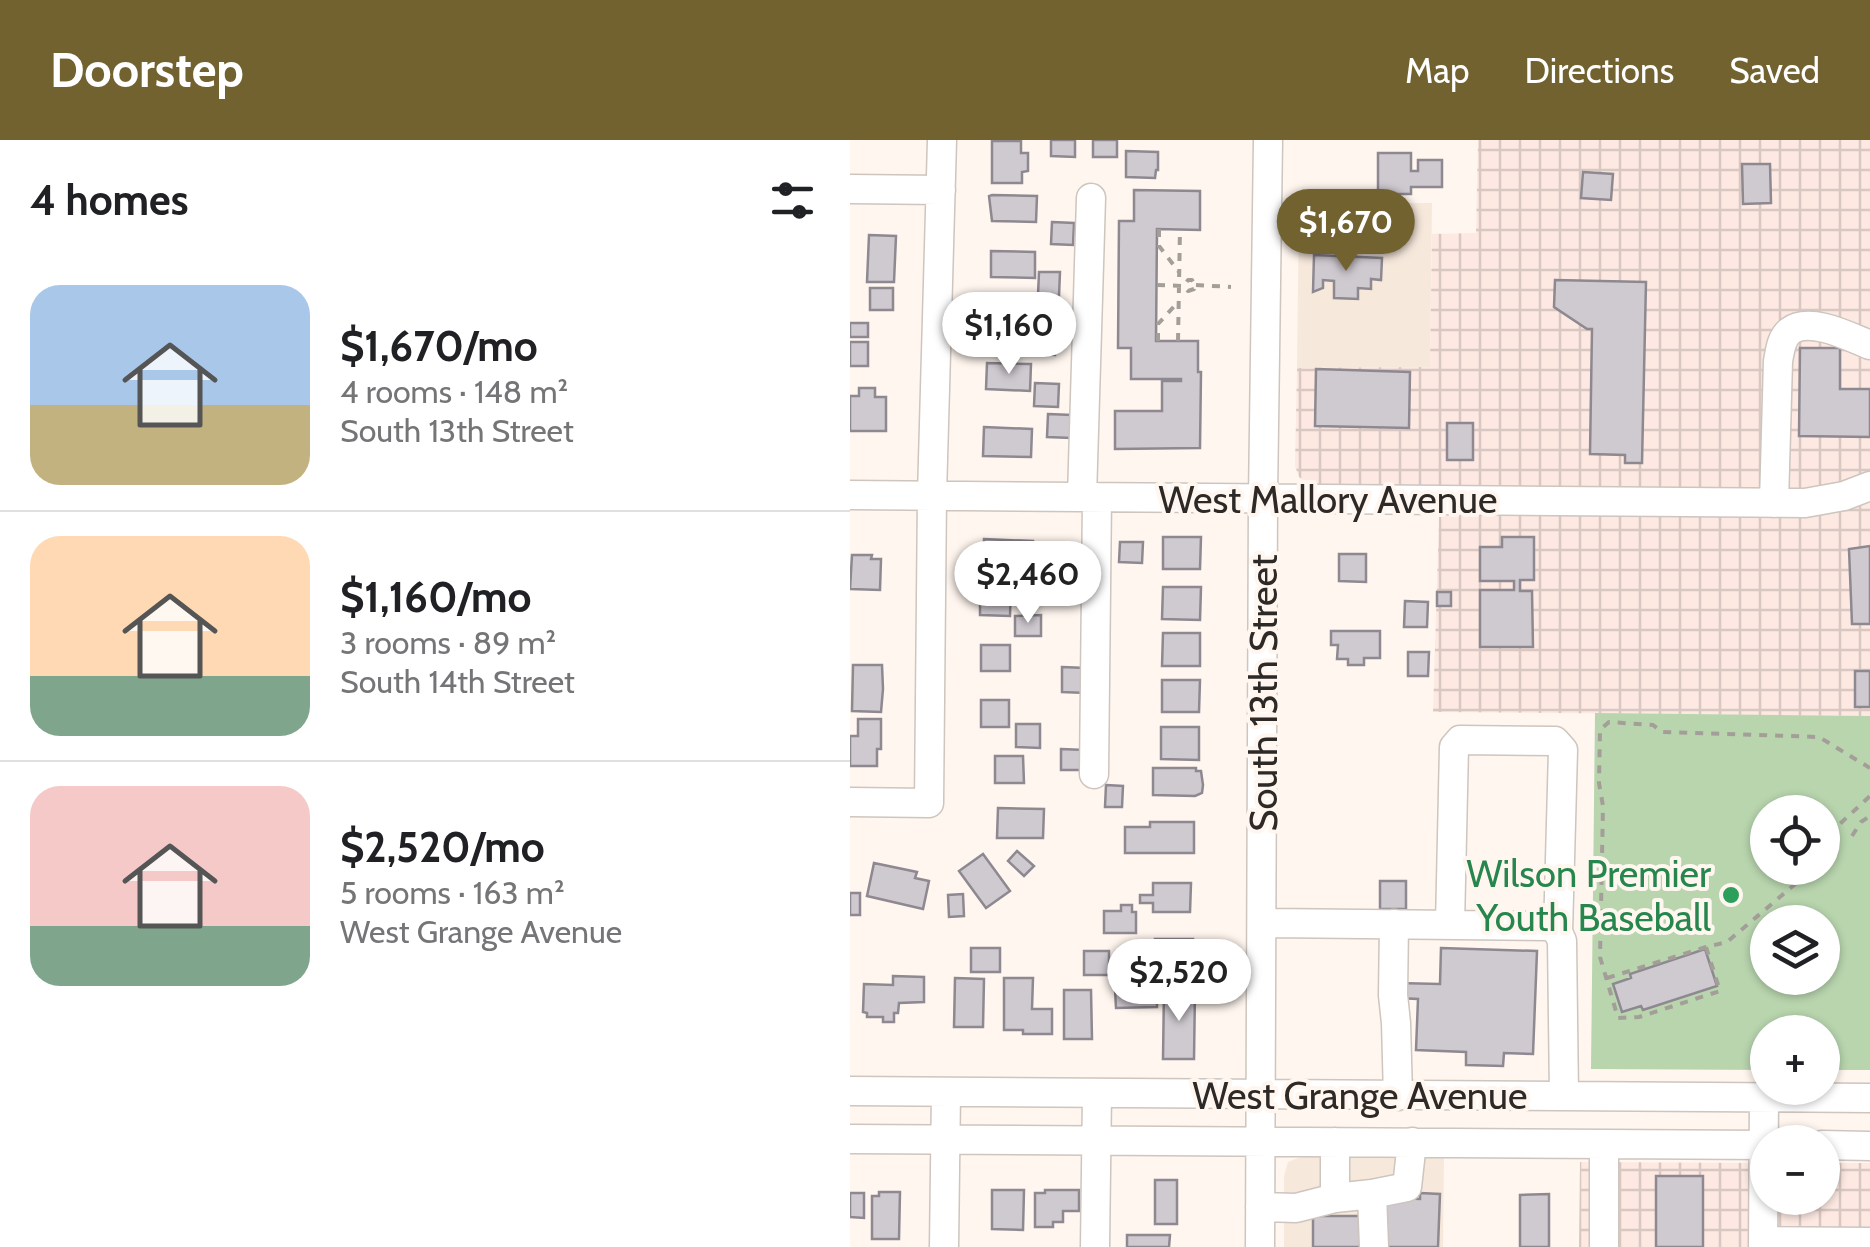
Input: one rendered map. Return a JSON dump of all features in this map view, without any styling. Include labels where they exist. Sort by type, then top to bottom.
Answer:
[{"type":"street","points":[[850,802],[929,802],[932,496],[942,140]]},
{"type":"street","name":"South 13th Street","points":[[1260,1247],[1268,140]]},
{"type":"street","points":[[850,189],[941,190]]},
{"type":"street","points":[[1091,198],[1089,498],[1094,774]]},
{"type":"street","points":[[1774,502],[1778,361],[1782,342],[1790,331],[1800,327],[1824,326],[1870,345]]},
{"type":"street","name":"West Mallory Avenue","points":[[850,495],[1805,502],[1844,496],[1870,486]]},
{"type":"street","points":[[1450,925],[1454,747],[1460,740],[1555,742],[1563,750],[1558,932],[1562,941],[1564,1095]]},
{"type":"street","points":[[1262,923],[1550,926],[1558,932]]},
{"type":"street","points":[[1394,924],[1398,1096]]},
{"type":"street","name":"West Grange Avenue","points":[[850,1091],[1750,1098]]},
{"type":"street","points":[[944,1247],[946,1092]]},
{"type":"street","points":[[1095,1247],[1097,1093]]},
{"type":"street","points":[[1452,1142],[1453,1096]]},
{"type":"street","name":"West Grange Avenue","points":[[1840,1098],[1870,1098]]},
{"type":"street","name":"West Grange Avenue","points":[[850,1139],[1750,1145]]},
{"type":"street","points":[[1334,1142],[1335,1198]]},
{"type":"street","points":[[1260,1207],[1296,1208],[1407,1187],[1412,1142]]},
{"type":"street","points":[[1604,1144],[1604,1247]]},
{"type":"street","points":[[1840,1145],[1870,1146]]},
{"type":"street","points":[[1372,1194],[1374,1247]]},
{"type":"street","points":[[1764,1215],[1763,1244],[1870,1242]]},
{"type":"path","points":[[1159,229],[1159,246],[1179,272]]},
{"type":"path","points":[[1178,341],[1180,229]]},
{"type":"path","points":[[1156,285],[1181,286],[1188,280],[1195,285],[1231,287]]},
{"type":"path","points":[[1158,341],[1158,324],[1179,300]]},
{"type":"path","points":[[1706,946],[1720,990],[1639,1017],[1618,1018],[1600,958],[1600,730],[1609,722],[1653,726],[1662,732],[1819,737],[1870,768]]},
{"type":"path","points":[[1840,824],[1870,796]]},
{"type":"path","points":[[1852,836],[1870,816]]},
{"type":"path","points":[[1606,978],[1727,942],[1794,885]]},
{"type":"shaded area","points":[[1478,140],[1870,140],[1870,716],[1433,712],[1440,485],[1316,485],[1299,477],[1295,466],[1297,368],[1430,367],[1432,234],[1476,233]]},
{"type":"shaded area","points":[[1432,203],[1430,368],[1297,368],[1299,204]]},
{"type":"shaded area","points":[[1301,1157],[1444,1157],[1443,1247],[1284,1247],[1284,1176],[1288,1162]]},
{"type":"shaded area","points":[[1580,1162],[1750,1163],[1750,1215],[1840,1215],[1840,1163],[1870,1163],[1870,1247],[1579,1247]]},
{"type":"green space","name":"Wilson Premier Youth Baseball","points":[[1595,713],[1870,716],[1870,1070],[1840,1070],[1840,1015],[1750,1015],[1750,1070],[1591,1069]]},
{"type":"building","points":[[1051,140],[1075,140],[1075,157],[1051,156]]},
{"type":"building","points":[[1093,140],[1117,140],[1117,157],[1093,157]]},
{"type":"building","points":[[992,141],[1021,141],[1021,153],[1028,153],[1028,171],[1022,172],[1022,183],[992,183]]},
{"type":"building","points":[[1126,151],[1158,152],[1155,178],[1126,177]]},
{"type":"building","points":[[1378,153],[1411,153],[1411,171],[1418,171],[1418,160],[1442,160],[1442,187],[1411,187],[1411,194],[1378,194]]},
{"type":"building","points":[[1742,164],[1770,164],[1771,203],[1743,204]]},
{"type":"building","points":[[1583,172],[1613,174],[1611,200],[1581,198]]},
{"type":"building","points":[[1134,190],[1200,191],[1200,230],[1157,229],[1156,341],[1198,341],[1200,448],[1115,449],[1115,411],[1162,411],[1162,381],[1181,381],[1131,379],[1131,348],[1118,348],[1119,221],[1134,221]]},
{"type":"building","points":[[992,195],[1037,196],[1036,222],[992,221]]},
{"type":"building","points":[[1052,222],[1074,223],[1073,245],[1051,244]]},
{"type":"building","points":[[869,235],[896,236],[894,282],[867,282]]},
{"type":"building","points":[[991,251],[1035,252],[1035,278],[991,277]]},
{"type":"building","points":[[1314,255],[1382,258],[1381,280],[1371,279],[1371,289],[1358,288],[1358,299],[1334,298],[1334,281],[1323,280],[1323,288],[1313,292]]},
{"type":"building","points":[[1039,272],[1060,272],[1059,296],[1038,295]]},
{"type":"building","points":[[1555,280],[1646,282],[1642,463],[1625,463],[1625,455],[1590,454],[1592,329],[1554,307]]},
{"type":"building","points":[[870,288],[893,288],[893,310],[870,310]]},
{"type":"building","points":[[989,306],[1033,308],[1032,335],[988,333]]},
{"type":"building","points":[[850,323],[868,323],[868,337],[850,337]]},
{"type":"building","points":[[1034,332],[1056,333],[1055,355],[1033,354]]},
{"type":"building","points":[[850,342],[868,342],[868,366],[850,366]]},
{"type":"building","points":[[1800,348],[1840,348],[1840,389],[1870,389],[1870,437],[1799,436]]},
{"type":"building","points":[[987,363],[1031,364],[1030,391],[986,389]]},
{"type":"building","points":[[1316,369],[1410,372],[1409,428],[1315,426]]},
{"type":"building","points":[[1035,383],[1059,384],[1058,407],[1034,406]]},
{"type":"building","points":[[859,388],[875,388],[875,397],[886,397],[886,431],[850,431],[850,396],[859,396]]},
{"type":"building","points":[[1048,414],[1072,415],[1071,438],[1047,437]]},
{"type":"building","points":[[1447,423],[1473,423],[1473,460],[1447,460]]},
{"type":"building","points":[[984,427],[1032,429],[1031,457],[983,456]]},
{"type":"building","points":[[1163,537],[1201,537],[1200,569],[1163,569]]},
{"type":"building","points":[[1502,537],[1534,537],[1534,580],[1520,580],[1520,591],[1532,591],[1533,647],[1480,647],[1480,590],[1514,590],[1514,581],[1480,581],[1480,547],[1502,547]]},
{"type":"building","points":[[984,539],[1033,541],[1032,565],[1014,564],[1014,572],[983,571]]},
{"type":"building","points":[[1120,542],[1143,542],[1142,563],[1119,562]]},
{"type":"building","points":[[1870,546],[1870,624],[1852,624],[1849,549]]},
{"type":"building","points":[[1339,554],[1366,554],[1366,582],[1339,581]]},
{"type":"building","points":[[852,555],[881,559],[880,590],[850,589]]},
{"type":"building","points":[[980,584],[1011,584],[1010,616],[980,615]]},
{"type":"building","points":[[1163,587],[1201,587],[1200,620],[1162,619]]},
{"type":"building","points":[[1437,592],[1451,592],[1451,606],[1437,606]]},
{"type":"building","points":[[1405,601],[1428,602],[1427,627],[1404,627]]},
{"type":"building","points":[[1041,615],[1041,636],[1015,636],[1015,616]]},
{"type":"building","points":[[1331,631],[1380,631],[1380,658],[1364,658],[1364,665],[1348,665],[1348,659],[1337,659],[1338,645],[1331,645]]},
{"type":"building","points":[[1163,633],[1200,633],[1200,666],[1162,666]]},
{"type":"building","points":[[981,645],[1010,645],[1010,671],[981,671]]},
{"type":"building","points":[[1408,652],[1429,652],[1428,676],[1408,676]]},
{"type":"building","points":[[853,665],[882,665],[881,712],[852,711]]},
{"type":"building","points":[[1062,667],[1086,668],[1086,693],[1062,692]]},
{"type":"building","points":[[1855,671],[1870,671],[1870,707],[1855,707]]},
{"type":"building","points":[[1162,680],[1200,680],[1199,712],[1162,712]]},
{"type":"building","points":[[981,700],[1009,700],[1009,727],[981,727]]},
{"type":"building","points":[[858,719],[881,719],[877,766],[850,766],[850,736],[858,736]]},
{"type":"building","points":[[1016,724],[1040,724],[1040,748],[1016,747]]},
{"type":"building","points":[[1161,727],[1199,727],[1199,760],[1161,759]]},
{"type":"building","points":[[1061,749],[1084,750],[1084,770],[1061,770]]},
{"type":"building","points":[[995,756],[1023,756],[1024,783],[995,783]]},
{"type":"building","points":[[1153,768],[1196,768],[1201,771],[1202,793],[1153,795]]},
{"type":"building","points":[[1106,785],[1123,786],[1122,807],[1105,807]]},
{"type":"building","points":[[998,808],[1044,809],[1043,838],[997,838]]},
{"type":"building","points":[[1150,822],[1194,822],[1194,853],[1125,853],[1125,827],[1150,827]]},
{"type":"building","points":[[1017,851],[1034,866],[1024,876],[1008,861]]},
{"type":"building","points":[[983,854],[1010,891],[986,908],[959,871]]},
{"type":"building","points":[[874,863],[917,872],[915,878],[929,881],[923,909],[867,896]]},
{"type":"building","points":[[1380,881],[1406,881],[1406,909],[1380,909]]},
{"type":"building","points":[[1153,883],[1191,883],[1190,912],[1153,912],[1153,903],[1140,903],[1140,895],[1153,895]]},
{"type":"building","points":[[850,893],[860,893],[860,915],[850,915]]},
{"type":"building","points":[[963,894],[964,916],[949,917],[948,895]]},
{"type":"building","points":[[1121,905],[1132,905],[1132,912],[1136,912],[1136,933],[1104,933],[1104,911],[1121,911]]},
{"type":"building","points":[[1155,939],[1193,939],[1193,973],[1154,972]]},
{"type":"building","points":[[971,948],[1000,948],[1000,972],[971,972]]},
{"type":"building","points":[[1441,948],[1537,951],[1533,1054],[1504,1053],[1503,1066],[1466,1065],[1466,1052],[1416,1050],[1418,999],[1397,998],[1398,983],[1440,984]]},
{"type":"building","points":[[1705,949],[1717,986],[1643,1010],[1641,1006],[1622,1012],[1613,984],[1631,978],[1630,974]]},
{"type":"building","points":[[1084,951],[1109,951],[1109,975],[1084,975]]},
{"type":"building","points":[[1116,959],[1140,959],[1140,982],[1116,981]]},
{"type":"building","points":[[893,976],[924,977],[924,1002],[899,1003],[894,1022],[867,1017],[863,1012],[864,984],[893,985]]},
{"type":"building","points":[[955,978],[984,979],[983,1027],[954,1027]]},
{"type":"building","points":[[1004,978],[1033,978],[1032,1009],[1052,1009],[1052,1034],[1004,1030]]},
{"type":"building","points":[[1157,988],[1157,1007],[1116,1008],[1115,989]]},
{"type":"building","points":[[1164,989],[1195,990],[1194,1059],[1163,1059]]},
{"type":"building","points":[[1064,990],[1091,990],[1092,1039],[1064,1039]]},
{"type":"building","points":[[1656,1176],[1703,1176],[1703,1247],[1656,1247]]},
{"type":"building","points":[[1155,1180],[1177,1180],[1177,1224],[1155,1224]]},
{"type":"building","points":[[992,1190],[1024,1190],[1023,1230],[992,1229]]},
{"type":"building","points":[[1079,1190],[1079,1211],[1063,1211],[1063,1222],[1053,1222],[1053,1227],[1035,1227],[1035,1193]]},
{"type":"building","points":[[879,1192],[900,1192],[899,1239],[872,1239],[872,1196],[879,1196]]},
{"type":"building","points":[[850,1193],[864,1193],[864,1218],[850,1217]]},
{"type":"building","points":[[1420,1193],[1440,1194],[1438,1247],[1383,1247],[1384,1206],[1391,1198],[1420,1199]]},
{"type":"building","points":[[1549,1194],[1549,1247],[1520,1247],[1520,1195]]},
{"type":"building","points":[[1313,1216],[1362,1216],[1362,1247],[1313,1247]]},
{"type":"building","points":[[1127,1235],[1170,1235],[1169,1247],[1127,1247]]},
{"type":"place","name":"Wilson Premier Youth Baseball","points":[[1731,895]]}]
